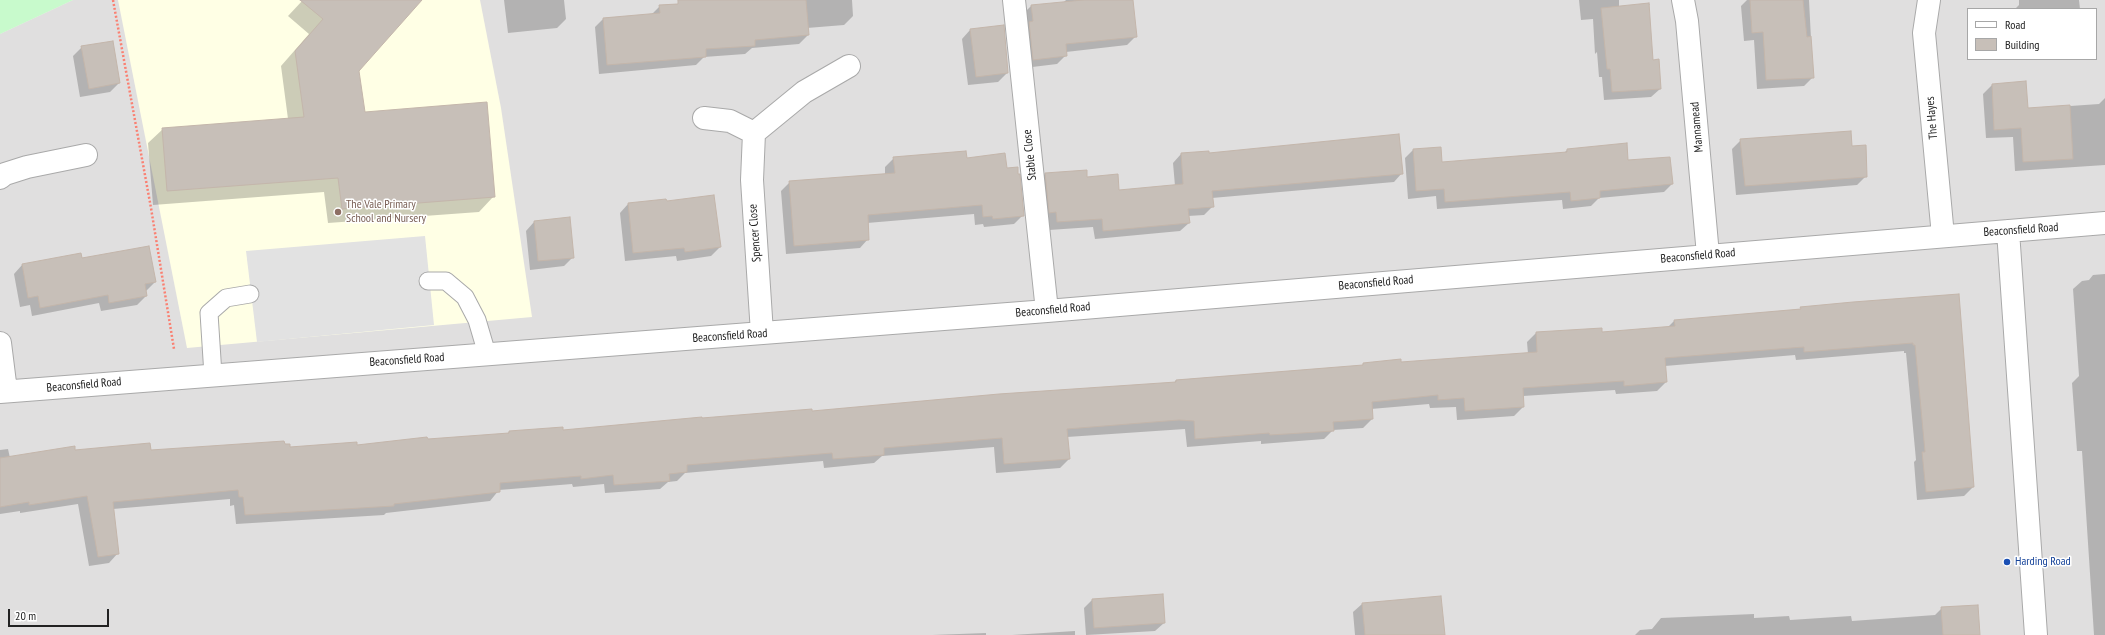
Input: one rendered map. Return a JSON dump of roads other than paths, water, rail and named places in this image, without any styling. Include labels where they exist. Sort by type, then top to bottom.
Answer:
[{"type":"street","name":"Stable Close","points":[[1014,0],[1047,311]]},
{"type":"street","name":"Mannamead","points":[[1683,0],[1687,21],[1708,255]]},
{"type":"street","name":"The Hayes","points":[[1929,0],[1924,33],[1942,236]]},
{"type":"street","points":[[704,118],[730,121],[754,133],[804,92],[849,66]]},
{"type":"street","name":"Spencer Close","points":[[754,133],[752,180],[762,333]]},
{"type":"street","points":[[0,178],[5,174],[27,167],[86,155]]},
{"type":"street","name":"Beaconsfield Road","points":[[3,391],[1047,311],[2105,223]]},
{"type":"street","points":[[2008,231],[2036,635]]},
{"type":"street","points":[[0,342],[3,391]]},
{"type":"lane","points":[[428,281],[446,281],[465,297],[477,320],[487,354]]},
{"type":"lane","points":[[213,375],[209,313],[226,298],[250,294]]},
{"type":"place","name":"The Vale Primary School and Nursery","points":[[338,212]]},
{"type":"place","name":"Harding Road","points":[[2007,562]]}]
